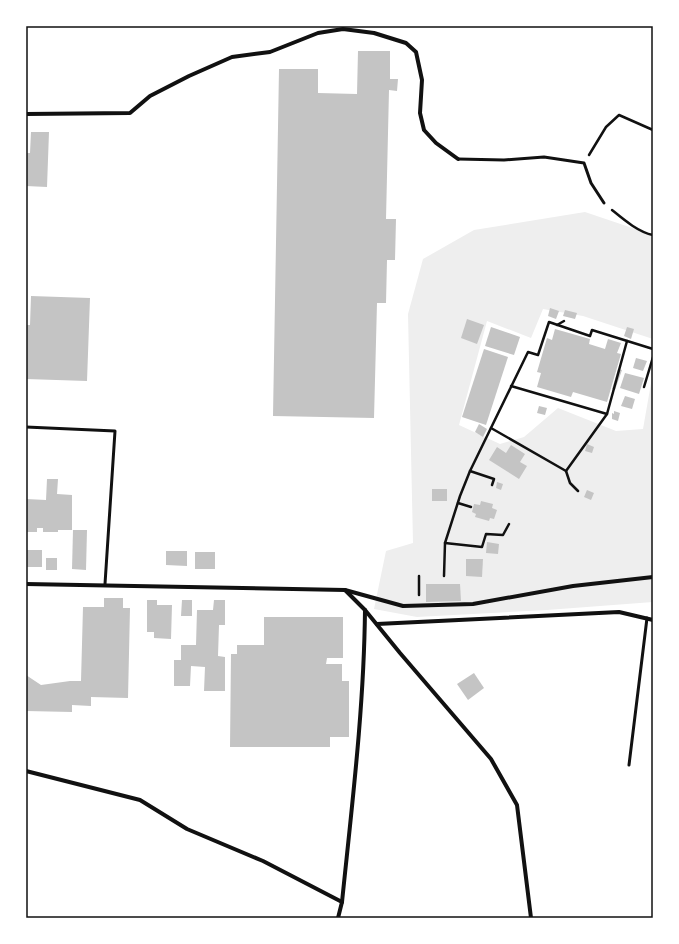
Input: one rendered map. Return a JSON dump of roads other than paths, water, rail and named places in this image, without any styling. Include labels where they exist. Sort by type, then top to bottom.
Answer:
[{"type":"street","points":[[26,114],[130,113],[150,96],[189,76],[232,57],[270,52],[318,33],[343,28],[374,33],[406,42],[416,52],[422,80],[420,113],[424,130],[436,143],[458,159]]},
{"type":"street","points":[[26,584],[105,584],[345,590],[402,606],[473,604],[573,586],[653,577]]},
{"type":"street","points":[[345,590],[365,610],[491,759],[517,805],[531,918]]},
{"type":"street","points":[[338,918],[342,902],[359,743],[364,661],[365,610]]},
{"type":"street","points":[[377,624],[619,612],[653,620]]},
{"type":"street","points":[[26,771],[140,800],[187,829],[263,861],[342,902]]},
{"type":"lane","points":[[458,159],[504,160],[544,157],[584,164],[592,183],[604,203]]},
{"type":"lane","points":[[26,427],[115,431],[105,584]]},
{"type":"lane","points":[[629,765],[647,618]]}]
